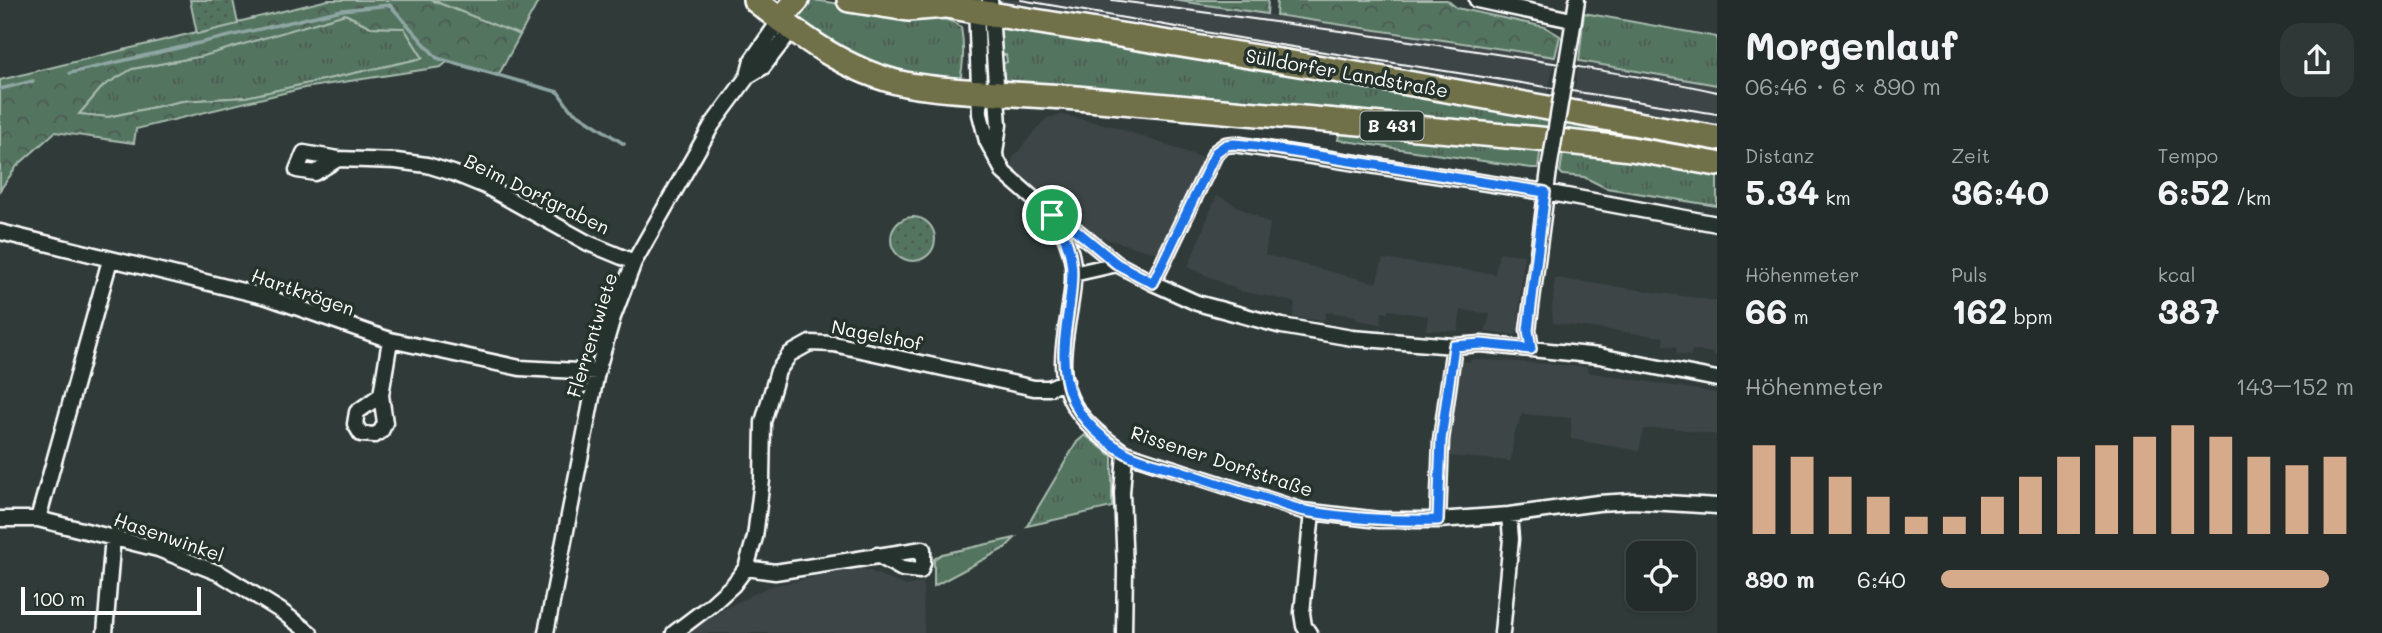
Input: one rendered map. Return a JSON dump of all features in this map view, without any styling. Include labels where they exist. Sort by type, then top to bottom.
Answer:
[{"type":"main road","name":"B 431","points":[[755,0],[832,56],[881,77],[923,87],[987,92]]},
{"type":"main road","points":[[786,24],[797,0]]},
{"type":"main road","points":[[849,0],[908,9],[945,6]]},
{"type":"main road","name":"B 431","points":[[913,0],[945,6],[984,6]]},
{"type":"main road","name":"Sülldorfer Landstraße","points":[[984,6],[1717,138]]},
{"type":"main road","name":"Sülldorfer Landstraße","points":[[987,92],[1540,138],[1631,149],[1717,164]]},
{"type":"street","points":[[1477,0],[1572,20]]},
{"type":"street","points":[[1531,349],[1528,330],[1545,192],[1577,0]]},
{"type":"street","points":[[984,6],[987,92],[999,142],[995,153],[1004,173],[1052,215],[1066,222],[1117,264],[1153,283],[1197,303],[1282,326],[1352,338],[1454,346],[1481,344],[1599,356],[1717,379]]},
{"type":"street","name":"Flerrentwiete","points":[[545,633],[597,372],[613,317],[634,262],[712,125],[748,76],[762,67],[786,24]]},
{"type":"street","points":[[1153,283],[1216,152],[1226,145],[1256,146],[1545,192],[1717,223]]},
{"type":"street","name":"Beim Dorfgraben","points":[[338,159],[396,161],[427,165],[453,173],[485,186],[588,243],[634,262]]},
{"type":"street","name":"Rissener Dorfstraße","points":[[1052,215],[1069,248],[1073,274],[1064,337],[1066,381],[1079,413],[1104,438],[1125,453],[1312,512],[1379,520],[1438,520],[1509,515],[1633,501],[1717,506]]},
{"type":"street","name":"Hartkrögen","points":[[0,232],[267,296],[390,340],[520,368],[597,372]]},
{"type":"street","points":[[38,519],[110,260]]},
{"type":"street","points":[[1073,274],[1117,264]]},
{"type":"street","points":[[381,395],[390,340]]},
{"type":"street","name":"Nagelshof","points":[[674,633],[711,605],[733,585],[746,568],[755,537],[762,480],[763,422],[778,371],[790,354],[810,344],[834,344],[1034,388],[1049,388],[1066,381]]},
{"type":"street","points":[[1438,520],[1441,440],[1454,346]]},
{"type":"street","points":[[1124,633],[1122,493],[1125,453]]},
{"type":"street","points":[[1309,633],[1304,626],[1302,613],[1312,512]]},
{"type":"street","points":[[1502,633],[1511,539],[1509,515]]},
{"type":"street","name":"Hasenwinkel","points":[[0,519],[38,519],[158,549],[222,574],[281,611],[310,633]]},
{"type":"street","points":[[105,633],[113,536]]},
{"type":"street","points":[[746,568],[775,572],[877,555]]},
{"type":"shaded area","points":[[1003,0],[1173,0],[1555,57],[1548,94],[1093,20]]},
{"type":"shaded area","points":[[1579,61],[1717,85],[1717,126],[1573,100]]},
{"type":"shaded area","points":[[1062,115],[1112,126],[1203,158],[1204,162],[1162,252],[1152,252],[1085,233],[1011,166],[1013,158],[1047,118]]},
{"type":"shaded area","points":[[1217,195],[1270,224],[1265,255],[1376,283],[1383,259],[1495,274],[1499,253],[1524,255],[1517,335],[1485,332],[1490,314],[1461,310],[1458,331],[1426,330],[1428,316],[1388,310],[1388,313],[1382,312],[1381,324],[1357,320],[1356,316],[1326,312],[1324,321],[1293,317],[1295,304],[1291,301],[1240,291],[1188,267]]},
{"type":"shaded area","points":[[1555,278],[1717,301],[1717,357],[1713,356],[1713,353],[1692,350],[1691,356],[1676,354],[1677,347],[1663,345],[1664,337],[1553,323]]},
{"type":"shaded area","points":[[1472,359],[1587,367],[1588,372],[1717,393],[1717,435],[1673,428],[1644,429],[1639,451],[1571,439],[1571,418],[1522,414],[1514,434],[1511,461],[1447,456],[1447,434],[1459,361],[1470,362]]},
{"type":"shaded area","points":[[860,567],[906,586],[923,582],[924,633],[686,633],[726,608],[768,587]]},
{"type":"green space","points":[[190,0],[233,0],[238,24],[197,34]]},
{"type":"green space","points":[[328,0],[431,0],[520,35],[498,76],[447,62],[441,67],[304,88],[136,129],[134,143],[55,132],[17,166],[0,190],[0,80]],"holes":[[[345,14],[371,27],[404,28],[423,58],[246,97],[183,101],[108,117],[79,114],[103,86],[132,69],[203,56]]]},
{"type":"green space","points":[[431,0],[539,0],[520,35]]},
{"type":"green space","points":[[805,0],[915,12],[951,21],[961,27],[963,53],[960,79],[890,71],[852,57],[797,22],[796,11]]},
{"type":"green space","points":[[1173,0],[1268,0],[1267,14]]},
{"type":"green space","points":[[1277,0],[1447,0],[1457,8],[1545,27],[1560,36],[1555,57],[1276,15]]},
{"type":"green space","points":[[1584,13],[1717,37],[1717,85],[1579,61]]},
{"type":"green space","points":[[345,14],[371,27],[404,28],[423,58],[246,97],[182,101],[108,117],[79,114],[103,86],[132,69],[203,56]]},
{"type":"green space","points":[[1002,27],[1717,146],[1717,159],[1008,84],[1002,77],[1001,64],[1007,62],[1006,55],[1000,55],[998,33]]},
{"type":"green space","points":[[1340,130],[1541,147],[1538,168],[1531,168],[1338,140]]},
{"type":"green space","points":[[1563,153],[1640,161],[1717,175],[1717,206],[1606,188],[1584,177],[1563,175],[1560,172]]},
{"type":"green space","points":[[913,217],[929,223],[935,239],[929,255],[913,261],[897,255],[891,239],[897,223]]},
{"type":"green space","points":[[1085,435],[1112,456],[1112,507],[1027,526],[1077,442]]},
{"type":"green space","points":[[1015,538],[1005,548],[934,586],[934,559],[942,554]]},
{"type":"waterway","points":[[70,73],[342,10],[390,5],[437,58],[558,92],[570,109],[624,144]]},
{"type":"waterway","points":[[0,89],[33,81]]},
{"type":"tram line","points":[[1021,0],[1274,44],[1717,114]]},
{"type":"tram line","points":[[1112,0],[1429,44],[1626,74],[1717,92]]},
{"type":"route","points":[[1226,145],[1256,146],[1545,192],[1528,330],[1531,349],[1481,344],[1454,346],[1441,440],[1438,520],[1379,520],[1304,511],[1125,453],[1104,438],[1079,413],[1073,404],[1066,381],[1063,359],[1073,282],[1072,261],[1066,239],[1052,215],[1066,222],[1117,264],[1153,283],[1216,152],[1226,145]]}]
